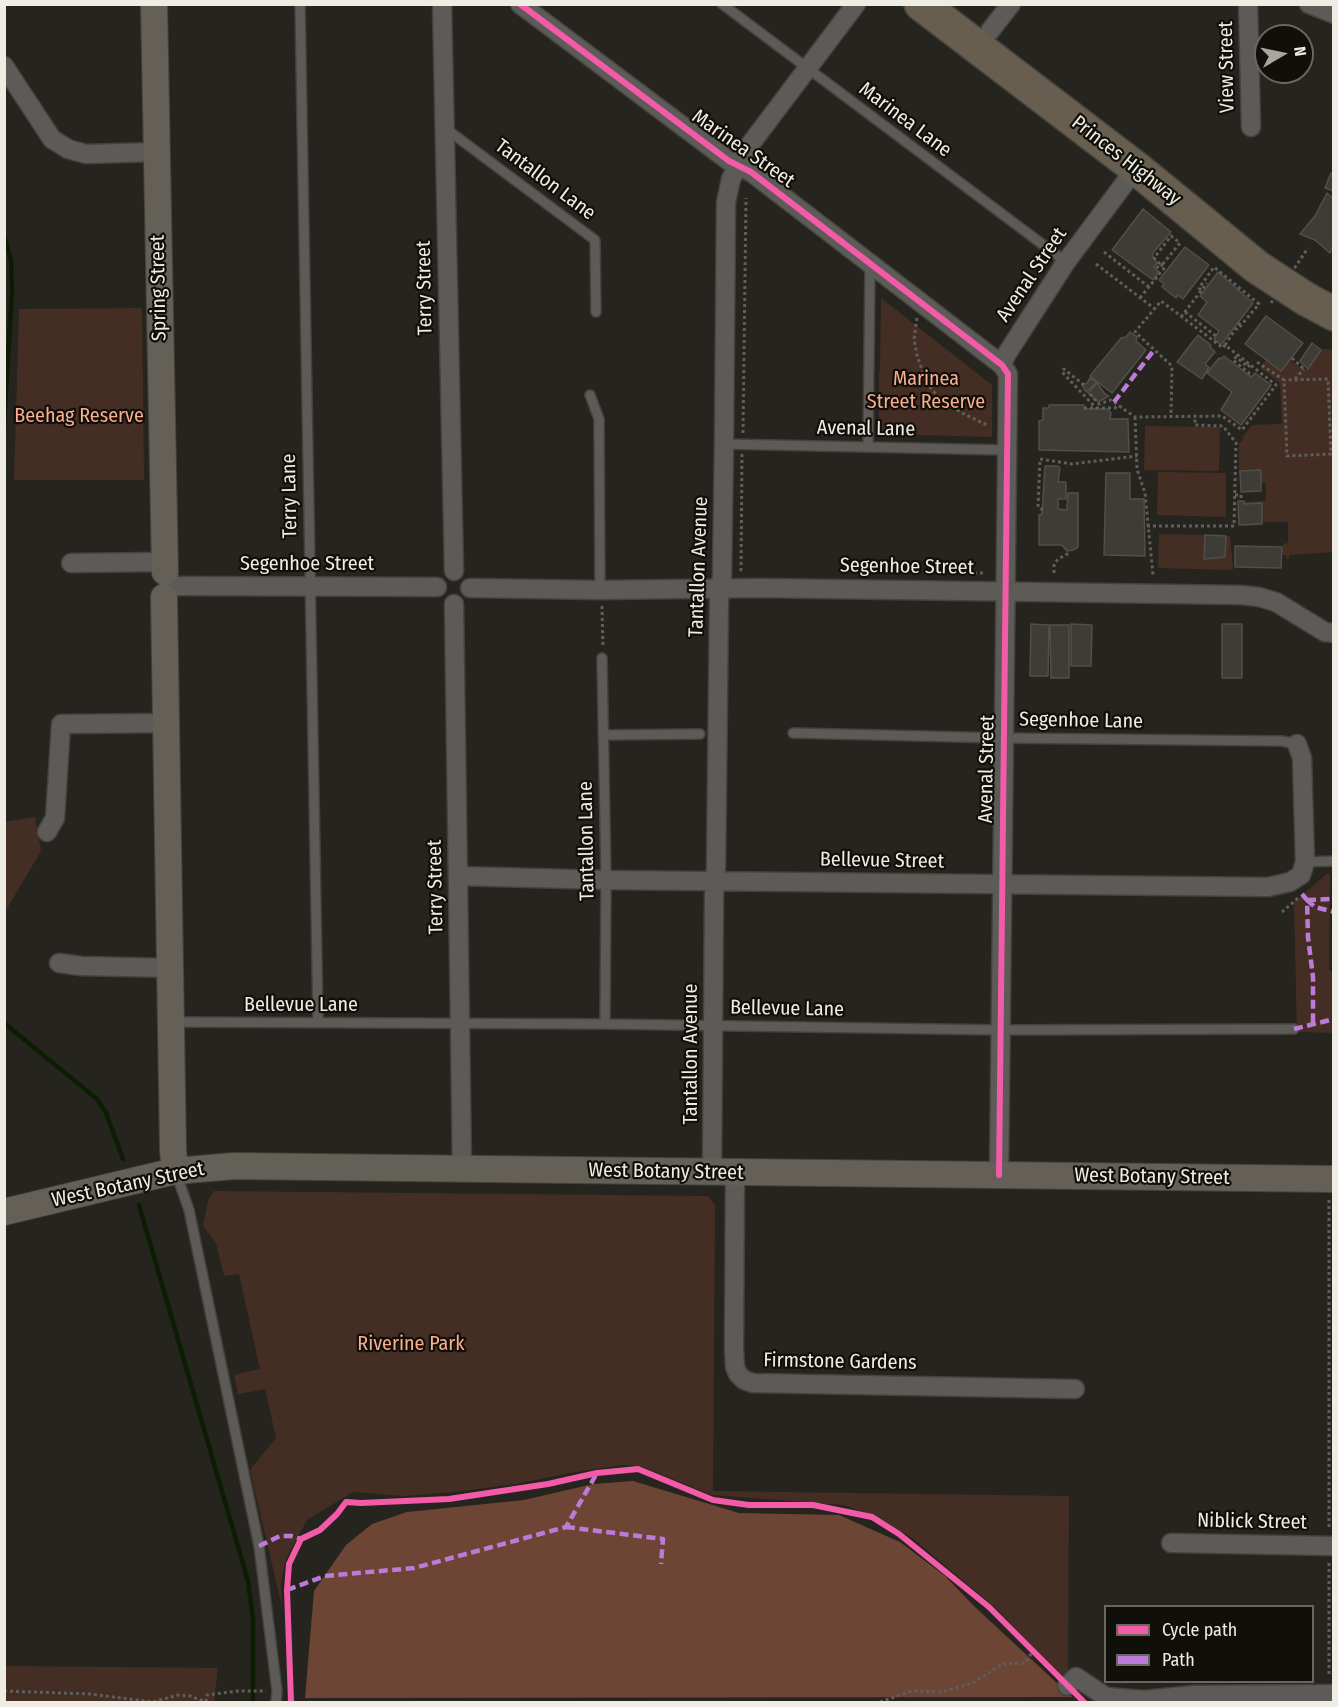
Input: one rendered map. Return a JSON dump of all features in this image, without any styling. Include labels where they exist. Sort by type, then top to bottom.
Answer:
[{"type":"highway","name":"Princes Highway","points":[[921,4],[1136,168],[1257,267],[1334,314]]},
{"type":"highway","name":"Princes Highway","points":[[954,4],[1278,256],[1334,291]]},
{"type":"main road","name":"Spring Street","points":[[154,4],[167,579],[170,968],[175,1171]]},
{"type":"main road","name":"West Botany Street","points":[[4,1212],[175,1171],[234,1166],[999,1175],[1331,1189]]},
{"type":"street","name":"Terry Street","points":[[442,4],[454,571]]},
{"type":"street","name":"Marinea Street","points":[[520,4],[729,161],[751,172],[1002,365]]},
{"type":"street","name":"Tantallon Avenue","points":[[724,1172],[714,1026],[726,202],[731,179],[746,150],[856,4]]},
{"type":"street","points":[[990,32],[1011,4]]},
{"type":"street","name":"View Street","points":[[1248,4],[1251,127]]},
{"type":"street","points":[[1310,4],[1334,14]]},
{"type":"street","points":[[4,66],[52,139],[68,149],[86,154],[157,152]]},
{"type":"street","name":"Avenal Street","points":[[999,1175],[1008,374],[1002,365],[1006,355],[1066,262],[1136,168]]},
{"type":"street","name":"Segenhoe Street","points":[[71,562],[167,579],[309,587],[437,587]]},
{"type":"street","points":[[454,571],[465,576],[470,588],[468,597],[459,603],[449,604],[441,597],[437,587],[442,576],[454,571]]},
{"type":"street","name":"Segenhoe Street","points":[[470,588],[600,590],[759,588],[1259,597],[1284,606],[1325,632],[1334,633]]},
{"type":"street","name":"Terry Street","points":[[454,604],[462,1024],[462,1169]]},
{"type":"street","points":[[47,832],[55,818],[61,724],[167,723]]},
{"type":"street","points":[[1297,744],[1302,758],[1303,868]]},
{"type":"street","name":"Bellevue Street","points":[[459,876],[1253,888],[1290,882],[1303,868]]},
{"type":"street","points":[[59,963],[81,966],[170,968]]},
{"type":"street","name":"Firmstone Gardens","points":[[724,1172],[735,1367],[744,1380],[753,1383],[1075,1389]]},
{"type":"street","name":"Niblick Street","points":[[1171,1543],[1331,1546]]},
{"type":"street","points":[[1067,1686],[1076,1677],[1106,1697],[1144,1700],[1194,1695],[1334,1694]]},
{"type":"lane","name":"Terry Lane","points":[[300,4],[318,1022]]},
{"type":"lane","name":"Marinea Lane","points":[[722,4],[1066,262]]},
{"type":"lane","name":"Tantallon Lane","points":[[445,128],[595,240],[596,312]]},
{"type":"lane","points":[[868,447],[870,265]]},
{"type":"lane","points":[[590,395],[599,419],[600,590]]},
{"type":"lane","name":"Avenal Lane","points":[[724,444],[1006,450]]},
{"type":"lane","name":"Tantallon Lane","points":[[602,658],[606,880],[605,1024]]},
{"type":"lane","name":"Segenhoe Lane","points":[[793,733],[1282,741],[1297,744]]},
{"type":"lane","points":[[603,735],[700,734]]},
{"type":"lane","name":"Bellevue Street","points":[[1303,868],[1334,861]]},
{"type":"lane","name":"Bellevue Lane","points":[[171,1022],[605,1024],[1001,1030],[1294,1029]]},
{"type":"lane","points":[[175,1171],[189,1210],[259,1546],[277,1691],[276,1702]]},
{"type":"path","points":[[1140,298],[1165,267],[1161,265],[1154,258],[1171,236],[1180,243],[1161,265],[1156,269]]},
{"type":"path","points":[[1271,303],[1308,248]]},
{"type":"path","points":[[1104,252],[1149,287]]},
{"type":"path","points":[[1096,264],[1155,309]]},
{"type":"path","points":[[1171,417],[1172,366],[1135,332],[1161,302],[1223,348],[1259,303],[1214,267],[1199,288],[1201,290]]},
{"type":"path","points":[[1181,317],[1207,284]]},
{"type":"path","points":[[921,304],[914,324],[914,339],[926,382],[939,398],[962,414],[987,425]]},
{"type":"path","points":[[1185,312],[1216,336]]},
{"type":"path","points":[[1237,330],[1242,321]]},
{"type":"path","points":[[1202,332],[1206,328]]},
{"type":"path","points":[[1090,394],[1099,404],[1111,400],[1136,417],[1222,416],[1242,430],[1276,385],[1226,345]]},
{"type":"path","points":[[1251,366],[1248,367],[1236,357],[1233,360],[1248,374],[1251,366],[1262,356]]},
{"type":"path","points":[[1292,358],[1305,368],[1294,380]]},
{"type":"path","points":[[1257,362],[1284,380],[1328,379],[1331,454],[1287,456],[1284,380]]},
{"type":"path","points":[[1084,385],[1064,369],[1062,372],[1095,408]]},
{"type":"path","points":[[1084,408],[1115,408],[1118,405]]},
{"type":"path","points":[[1147,526],[1234,526],[1236,443],[1223,426],[1195,425],[1195,416]]},
{"type":"path","points":[[1136,417],[1137,470],[1145,493],[1153,575]]},
{"type":"path","points":[[1043,510],[1038,507],[1040,459],[1072,464],[1137,456]]},
{"type":"path","points":[[1235,495],[1241,495],[1241,501]]},
{"type":"path","points":[[1054,573],[1054,564],[1069,551]]},
{"type":"path","points":[[603,621],[604,635]]},
{"type":"path","points":[[1282,912],[1302,894]]},
{"type":"path","points":[[1329,1675],[1331,1189]]},
{"type":"path","points":[[1025,1644],[1040,1658]]},
{"type":"path","points":[[880,1702],[912,1691],[940,1692],[973,1683],[1002,1665],[1025,1663],[1032,1651]]},
{"type":"path","points":[[4,1691],[90,1694],[153,1702],[178,1695],[190,1696],[206,1702],[207,1695],[238,1691],[277,1691]]},
{"type":"green space","name":"Marinea Street Reserve","points":[[881,298],[992,385],[992,437],[879,434]]},
{"type":"green space","name":"Beehag Reserve","points":[[142,308],[144,480],[14,480],[19,309]]},
{"type":"green space","points":[[1322,349],[1333,349],[1333,552],[1289,555],[1289,559],[1286,559],[1286,555],[1282,555],[1283,544],[1288,543],[1288,522],[1262,522],[1262,503],[1244,504],[1244,502],[1266,501],[1266,483],[1261,483],[1260,470],[1239,473],[1239,443],[1252,425],[1282,424],[1280,383],[1260,368],[1266,360],[1281,371],[1290,360],[1305,371]]},
{"type":"green space","points":[[1145,426],[1220,427],[1219,471],[1144,470]]},
{"type":"green space","points":[[1158,472],[1226,473],[1226,517],[1157,515]]},
{"type":"green space","points":[[1159,534],[1205,535],[1204,559],[1225,557],[1226,536],[1230,536],[1233,570],[1158,568]]},
{"type":"green space","points":[[35,817],[41,851],[5,912],[5,822]]},
{"type":"green space","points":[[1328,873],[1330,874],[1329,971],[1333,971],[1333,1033],[1297,1032],[1294,902]]},
{"type":"green space","name":"Riverine Park","points":[[214,1191],[708,1196],[715,1205],[713,1491],[1069,1496],[1068,1672],[1060,1676],[997,1609],[912,1538],[879,1518],[844,1505],[712,1495],[641,1466],[622,1465],[516,1484],[454,1492],[403,1496],[353,1492],[307,1520],[286,1559],[281,1582],[282,1607],[250,1470],[276,1438],[265,1389],[238,1394],[234,1375],[260,1369],[239,1274],[224,1276],[216,1243],[203,1226],[208,1200]]},
{"type":"green space","points":[[5,1666],[218,1668],[214,1702],[5,1702]]},
{"type":"shaded area","points":[[633,1481],[739,1513],[839,1515],[900,1542],[945,1576],[1072,1697],[305,1698],[314,1591],[346,1545],[372,1524],[407,1512],[524,1500],[593,1484]]},
{"type":"building","points":[[1331,173],[1334,174],[1334,191],[1325,188]]},
{"type":"building","points":[[1327,193],[1334,199],[1334,243],[1330,253],[1315,240],[1300,234],[1315,216]]},
{"type":"building","points":[[1143,209],[1171,232],[1152,254],[1157,263],[1154,267],[1159,272],[1153,280],[1112,250]]},
{"type":"building","points":[[1185,247],[1209,265],[1183,299],[1178,295],[1176,298],[1162,287],[1164,284],[1159,280]]},
{"type":"building","points":[[1218,272],[1253,303],[1221,345],[1214,339],[1219,331],[1198,315],[1207,302],[1200,296]]},
{"type":"building","points":[[1266,316],[1303,343],[1281,371],[1245,344]]},
{"type":"building","points":[[1130,332],[1137,337],[1136,341],[1146,350],[1112,393],[1090,376],[1121,338],[1126,337]]},
{"type":"building","points":[[1198,335],[1211,345],[1210,347],[1215,352],[1205,364],[1209,367],[1202,379],[1177,362]]},
{"type":"building","points":[[1312,343],[1321,350],[1308,369],[1300,361]]},
{"type":"building","points":[[1224,356],[1251,377],[1255,373],[1271,385],[1241,425],[1221,410],[1232,392],[1207,373],[1219,358]]},
{"type":"building","points":[[1090,378],[1097,382],[1086,392],[1082,385]]},
{"type":"building","points":[[1097,383],[1109,396],[1098,402],[1088,393]]},
{"type":"building","points":[[1049,405],[1084,405],[1084,409],[1107,409],[1111,413],[1110,419],[1128,419],[1129,452],[1039,450],[1039,421],[1043,420],[1043,408],[1049,408]]},
{"type":"building","points":[[1045,466],[1058,466],[1060,468],[1058,482],[1066,482],[1066,499],[1058,499],[1058,509],[1067,510],[1068,493],[1078,493],[1078,547],[1073,550],[1067,551],[1062,545],[1039,545],[1039,515],[1042,514]]},
{"type":"building","points":[[1261,470],[1261,491],[1241,492],[1240,471]]},
{"type":"building","points":[[1106,473],[1130,473],[1130,499],[1144,499],[1145,556],[1104,555]]},
{"type":"building","points":[[1238,501],[1244,501],[1244,504],[1262,503],[1262,524],[1239,525]]},
{"type":"building","points":[[1205,535],[1226,536],[1225,557],[1204,559]]},
{"type":"building","points":[[1235,546],[1282,547],[1281,568],[1235,567]]},
{"type":"building","points":[[1031,624],[1049,625],[1048,676],[1030,676]]},
{"type":"building","points":[[1071,624],[1092,625],[1091,666],[1071,666]]},
{"type":"building","points":[[1222,624],[1242,624],[1242,678],[1222,678]]},
{"type":"building","points":[[1050,625],[1069,625],[1069,678],[1051,678]]},
{"type":"waterway","points":[[4,236],[11,260],[12,291],[4,426]]},
{"type":"waterway","points":[[4,1023],[97,1099],[106,1113],[123,1159]]},
{"type":"waterway","points":[[139,1205],[248,1581],[253,1619],[253,1702]]},
{"type":"marked path","points":[[1114,402],[1154,350]]},
{"type":"marked path","points":[[1302,894],[1307,900],[1308,937],[1313,977],[1313,1024]]},
{"type":"marked path","points":[[1307,900],[1332,899]]},
{"type":"marked path","points":[[1307,900],[1315,907],[1334,912]]},
{"type":"marked path","points":[[1294,1029],[1334,1019]]},
{"type":"marked path","points":[[287,1590],[325,1576],[414,1568],[566,1527],[597,1473]]},
{"type":"marked path","points":[[566,1527],[663,1539],[661,1564]]},
{"type":"marked path","points":[[259,1546],[280,1536],[301,1539]]},
{"type":"cycle path","points":[[520,4],[729,161],[751,172],[1002,365],[1008,374],[999,1175]]},
{"type":"cycle path","points":[[291,1702],[287,1590],[289,1564],[301,1539],[320,1530],[346,1502],[449,1499],[548,1484],[597,1473],[638,1469],[713,1500],[749,1505],[813,1505],[872,1517],[899,1534],[989,1607],[1084,1702]]}]
